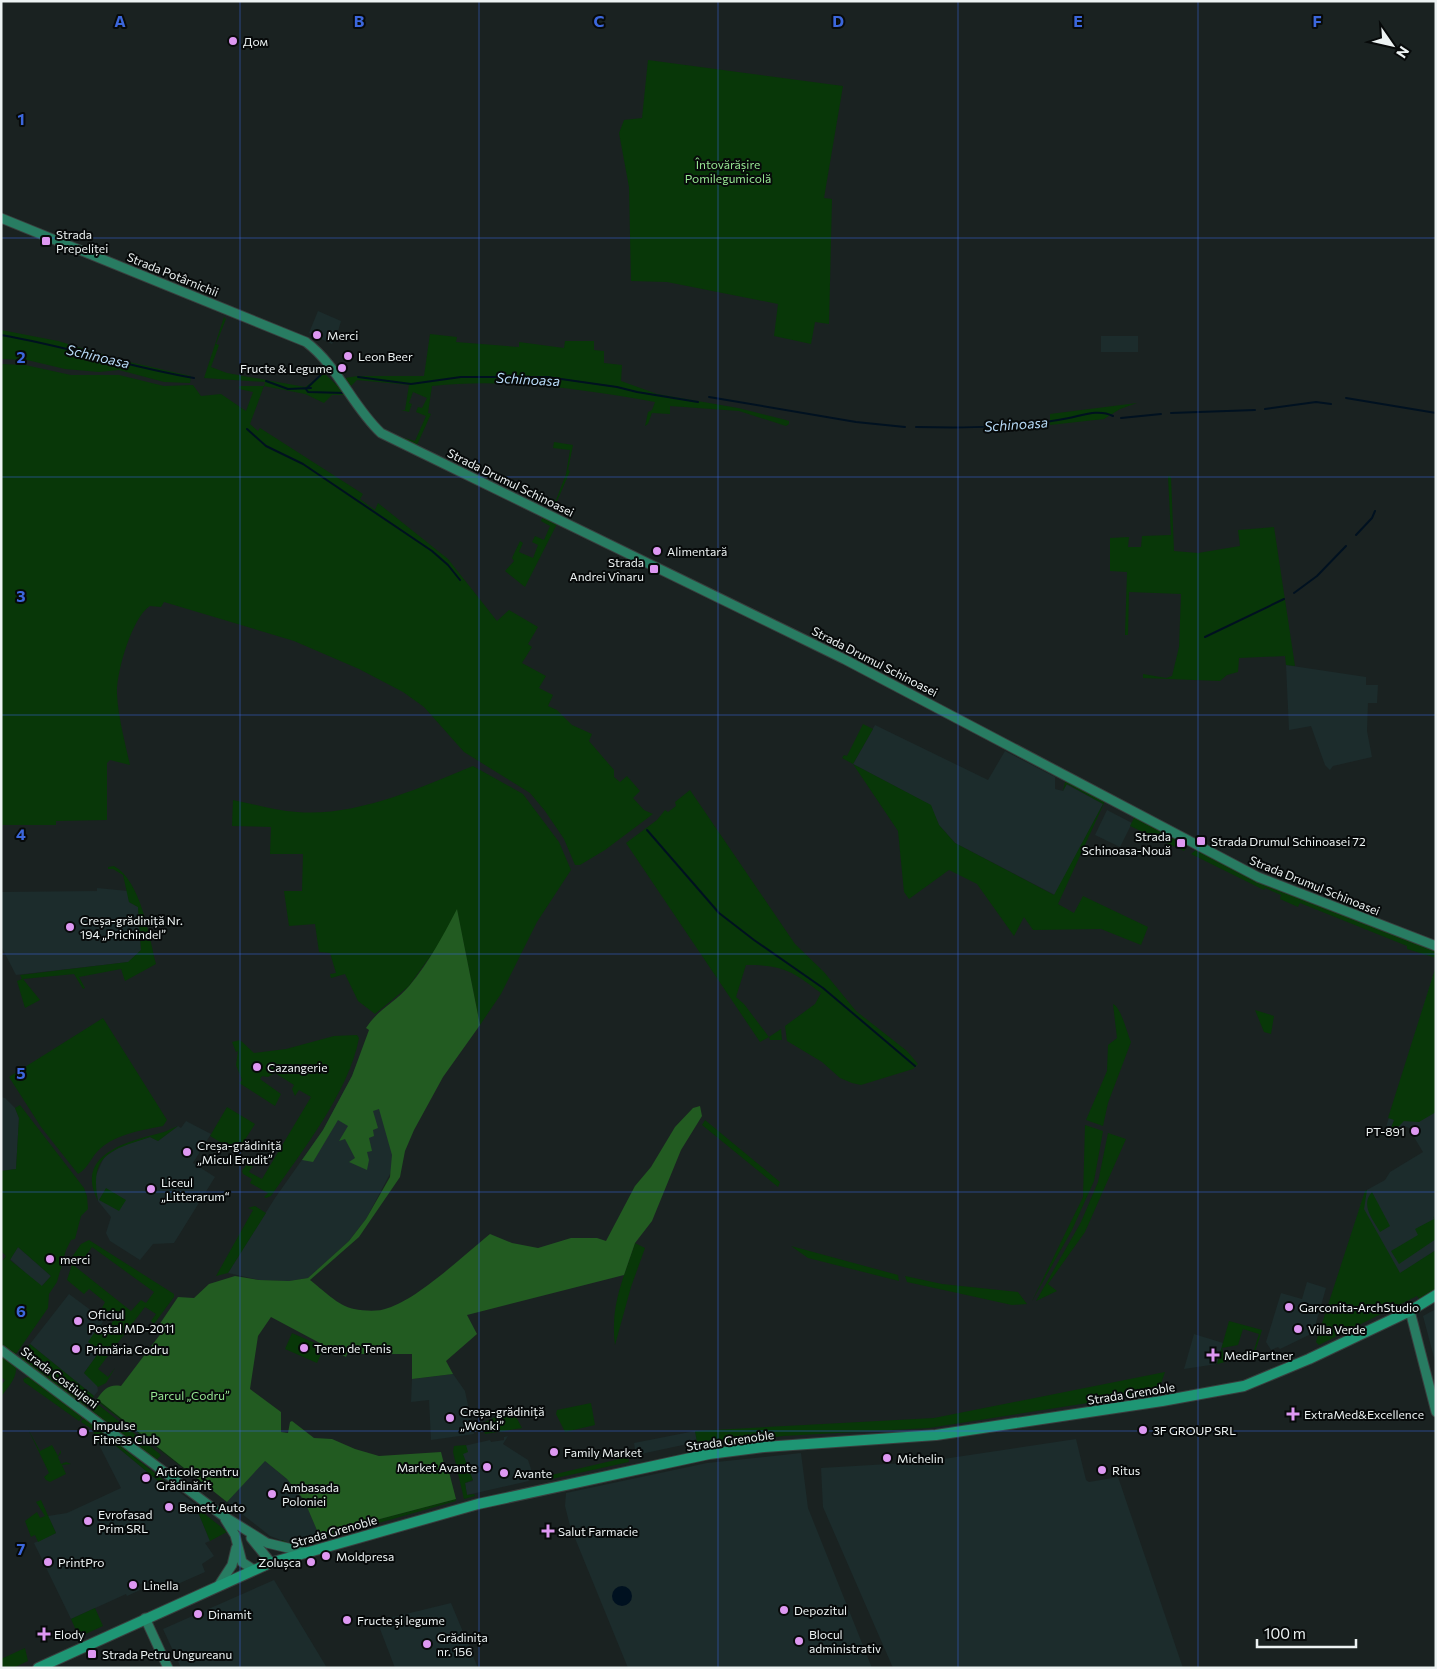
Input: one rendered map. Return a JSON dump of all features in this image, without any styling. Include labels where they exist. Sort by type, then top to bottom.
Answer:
[{"type":"main road","name":"Strada Grenoble","points":[[38,1668],[259,1568],[305,1552],[478,1504],[709,1454],[764,1446],[936,1435],[1162,1401],[1244,1386],[1277,1374],[1410,1311],[1436,1295]]},
{"type":"street","name":"Strada Potârnichii","points":[[1,218],[306,342],[328,364]]},
{"type":"street","name":"Strada Drumul Schinoasei","points":[[328,364],[372,423],[381,432],[804,638],[1258,877],[1436,946]]},
{"type":"street","points":[[1410,1311],[1436,1412]]},
{"type":"street","name":"Strada Costiujeni","points":[[1,1350],[222,1515],[272,1545],[305,1552]]},
{"type":"street","name":"Strada Costiujeni","points":[[222,1515],[233,1530],[242,1562],[259,1568]]},
{"type":"street","points":[[245,1530],[268,1559],[259,1568]]},
{"type":"street","points":[[219,1585],[232,1565],[237,1543],[246,1539],[253,1540]]},
{"type":"street","points":[[145,1618],[168,1668]]},
{"type":"shaded area","points":[[318,311],[341,321],[336,338],[332,344],[309,333]]},
{"type":"shaded area","points":[[1101,336],[1138,336],[1138,352],[1101,352]]},
{"type":"shaded area","points":[[1286,665],[1366,677],[1366,685],[1378,685],[1377,703],[1368,703],[1367,731],[1372,757],[1333,766],[1330,770],[1325,765],[1311,726],[1289,730]]},
{"type":"shaded area","points":[[875,725],[988,780],[1005,751],[1055,777],[1055,789],[1063,791],[1066,784],[1103,804],[1055,895],[955,843],[939,825],[930,805],[853,764]]},
{"type":"shaded area","points":[[1107,810],[1132,823],[1120,847],[1095,835]]},
{"type":"shaded area","name":"Creșa-grădiniță Nr. 194 „Prichindel”","points":[[97,888],[128,891],[129,902],[138,907],[141,950],[129,962],[16,975],[1,946],[1,892],[97,891]]},
{"type":"shaded area","points":[[1436,966],[1436,1250],[1323,1324],[1365,1191],[1385,1180],[1390,1172],[1423,1152],[1414,1137],[1420,1134],[1415,1126],[1409,1128],[1404,1126],[1394,1139],[1392,1138],[1394,1131],[1386,1127]]},
{"type":"shaded area","points":[[362,1051],[398,1159],[366,1219],[349,1241],[308,1278],[289,1281],[259,1280],[228,1273],[275,1198],[323,1130],[352,1076]]},
{"type":"shaded area","points":[[1,1097],[5,1098],[15,1108],[19,1118],[16,1169],[1,1171]]},
{"type":"shaded area","name":"Liceul „Litterarum“","points":[[186,1121],[211,1134],[193,1163],[215,1177],[174,1243],[153,1244],[140,1260],[110,1241],[106,1233],[111,1217],[98,1201],[94,1180],[104,1157],[121,1146],[150,1137],[158,1141],[178,1126],[181,1128]]},
{"type":"shaded area","points":[[18,1247],[51,1276],[41,1287],[10,1259]]},
{"type":"shaded area","points":[[1307,1282],[1326,1288],[1313,1333],[1280,1349],[1278,1347],[1271,1350],[1266,1342],[1281,1293],[1302,1299]]},
{"type":"shaded area","points":[[69,1294],[104,1320],[89,1342],[100,1351],[84,1373],[97,1384],[98,1391],[94,1396],[30,1344]]},
{"type":"shaded area","points":[[1436,1309],[1436,1365],[1423,1316]]},
{"type":"shaded area","points":[[1194,1334],[1223,1343],[1217,1364],[1184,1369]]},
{"type":"shaded area","name":"Creșa-grădiniță „Wonki”","points":[[453,1374],[465,1391],[474,1434],[431,1440],[429,1400],[411,1402],[412,1379]]},
{"type":"shaded area","points":[[695,1431],[697,1442],[636,1455],[634,1443]]},
{"type":"shaded area","points":[[104,1436],[163,1485],[166,1482],[203,1510],[198,1512],[210,1541],[205,1543],[214,1556],[202,1564],[205,1572],[164,1590],[160,1590],[156,1581],[152,1582],[151,1580],[138,1585],[140,1590],[127,1596],[126,1594],[71,1619],[34,1543],[56,1533],[48,1516],[67,1513],[121,1488],[98,1443]]},
{"type":"shaded area","points":[[508,1436],[503,1444],[528,1460],[534,1478],[528,1478],[529,1481],[467,1495],[465,1483],[473,1481],[455,1448],[490,1440],[491,1442],[504,1440],[504,1437]]},
{"type":"shaded area","points":[[1076,1439],[1086,1480],[1089,1482],[1118,1477],[1183,1668],[893,1668],[823,1507],[821,1468],[923,1462]]},
{"type":"shaded area","points":[[801,1453],[808,1508],[872,1668],[628,1668],[570,1526],[565,1506],[566,1493],[707,1463]]},
{"type":"shaded area","name":"Ambasada Poloniei","points":[[264,1460],[287,1479],[304,1500],[319,1535],[289,1543],[270,1536],[227,1502]]},
{"type":"shaded area","points":[[274,1580],[327,1668],[181,1668],[163,1629]]},
{"type":"shaded area","name":"Grădinița nr. 156","points":[[451,1603],[478,1668],[395,1668],[377,1621]]},
{"type":"green space","name":"Întovărășire Pomilegumicolă","points":[[648,60],[843,86],[824,198],[832,199],[829,324],[815,322],[811,344],[774,336],[778,304],[667,282],[631,281],[629,187],[619,133],[624,120],[642,118]]},
{"type":"green space","points":[[224,317],[226,319],[216,344],[219,345],[211,367],[227,373],[305,387],[324,373],[347,395],[332,395],[324,403],[305,394],[264,386],[265,382],[204,378]]},
{"type":"green space","points":[[1,330],[58,341],[125,361],[191,376],[190,383],[164,382],[119,370],[99,372],[65,369],[27,360],[1,359]]},
{"type":"green space","points":[[430,334],[457,337],[456,342],[519,347],[519,342],[564,348],[565,341],[594,341],[594,350],[604,351],[604,363],[622,365],[621,381],[657,394],[738,408],[786,420],[789,421],[789,424],[786,426],[739,411],[670,406],[670,414],[652,413],[648,424],[645,426],[648,412],[652,410],[655,402],[544,386],[488,383],[460,384],[432,386],[428,413],[431,414],[417,445],[401,437],[415,441],[426,416],[416,412],[418,407],[422,408],[427,398],[413,392],[409,403],[412,404],[409,412],[401,410],[405,410],[409,385],[357,380],[351,386],[345,378],[358,376],[424,376]]},
{"type":"green space","points":[[1,364],[25,365],[71,375],[119,375],[164,386],[193,385],[201,396],[221,394],[246,411],[253,392],[239,389],[239,386],[264,386],[250,424],[258,431],[260,428],[363,494],[360,499],[375,510],[378,503],[448,559],[497,621],[509,610],[538,627],[528,644],[532,647],[522,663],[546,676],[539,688],[553,695],[548,706],[557,710],[572,725],[592,734],[589,741],[614,770],[614,777],[620,782],[627,776],[640,791],[633,798],[644,810],[653,814],[605,850],[580,865],[575,865],[564,839],[530,793],[464,752],[424,707],[403,692],[359,669],[294,641],[164,602],[161,607],[150,606],[143,612],[131,633],[122,660],[117,694],[122,730],[130,765],[110,760],[107,763],[107,820],[56,821],[56,825],[1,825]]},
{"type":"green space","points":[[1137,403],[1120,409],[1104,419],[1050,425],[1050,414]]},
{"type":"green space","points":[[554,442],[573,445],[568,470],[570,471],[555,506],[545,502],[547,498],[556,500],[566,474],[570,450],[553,448]]},
{"type":"green space","points":[[1168,476],[1171,477],[1174,551],[1198,553],[1240,546],[1238,530],[1274,527],[1295,666],[1286,665],[1285,656],[1239,658],[1238,672],[1227,675],[1220,681],[1143,678],[1143,674],[1166,678],[1172,676],[1179,647],[1181,594],[1129,592],[1128,635],[1125,635],[1127,572],[1110,571],[1110,538],[1129,537],[1128,547],[1141,547],[1142,536],[1171,535]]},
{"type":"green space","points":[[543,517],[557,524],[525,587],[505,571],[514,561],[512,558],[520,541],[523,543],[519,552],[533,558],[538,545],[532,542],[535,536],[544,540],[550,526],[541,521]]},
{"type":"green space","points":[[863,724],[873,729],[853,764],[842,758],[844,755],[847,756]]},
{"type":"green space","points":[[853,764],[931,805],[939,825],[955,843],[1054,895],[1103,804],[1067,784],[1063,791],[1065,782],[1069,780],[1105,801],[1058,904],[1074,913],[1083,896],[1148,927],[1141,945],[1101,929],[1033,930],[1024,917],[1014,936],[977,884],[949,870],[909,899],[904,892],[898,831]]},
{"type":"green space","points":[[473,766],[523,794],[559,842],[571,870],[537,922],[501,994],[480,1025],[457,910],[439,944],[409,986],[375,1014],[358,1001],[345,974],[331,978],[330,974],[336,973],[330,953],[319,952],[315,924],[289,926],[284,891],[302,891],[303,854],[270,854],[271,827],[232,826],[233,800],[289,811],[319,812],[342,810],[409,792]]},
{"type":"green space","points":[[690,790],[795,944],[824,972],[856,1011],[907,1051],[918,1064],[913,1069],[861,1085],[840,1078],[822,1062],[787,1041],[785,1026],[815,1004],[821,993],[794,974],[778,968],[746,965],[736,997],[744,1004],[769,1037],[760,1042],[626,843],[657,820],[665,810],[668,812],[676,806],[675,802]]},
{"type":"green space","points":[[1135,816],[1188,844],[1184,851],[1130,826]]},
{"type":"green space","points":[[1197,849],[1436,949],[1436,958],[1407,949],[1407,946],[1300,903],[1298,907],[1280,899],[1281,895],[1265,888],[1264,890],[1191,854]]},
{"type":"green space","points":[[114,866],[123,873],[137,896],[147,925],[156,964],[125,981],[121,969],[79,977],[85,988],[83,989],[74,974],[23,979],[40,1000],[25,1008],[17,981],[22,979],[20,975],[128,962],[141,950],[138,907],[129,902],[123,875],[113,869],[108,869],[108,867]]},
{"type":"green space","name":"Parcul „Codru”","points":[[457,909],[480,1025],[443,1077],[414,1130],[405,1151],[400,1177],[359,1237],[310,1280],[336,1301],[348,1307],[371,1311],[380,1310],[400,1303],[427,1286],[490,1234],[512,1243],[538,1248],[571,1238],[597,1238],[606,1241],[635,1186],[651,1167],[675,1127],[693,1108],[700,1106],[702,1116],[681,1150],[652,1221],[635,1243],[624,1275],[467,1315],[477,1334],[446,1361],[453,1374],[412,1379],[412,1354],[347,1354],[346,1357],[271,1317],[258,1336],[250,1389],[281,1412],[281,1432],[288,1433],[290,1422],[292,1421],[314,1438],[332,1439],[355,1449],[379,1456],[441,1452],[446,1472],[449,1472],[456,1499],[319,1535],[304,1500],[287,1479],[265,1461],[227,1502],[97,1399],[107,1388],[121,1386],[162,1332],[157,1328],[178,1297],[194,1298],[209,1284],[235,1276],[259,1280],[289,1281],[308,1278],[349,1241],[366,1219],[390,1177],[392,1155],[379,1109],[373,1111],[378,1128],[373,1130],[374,1136],[369,1138],[372,1151],[367,1152],[369,1160],[367,1170],[349,1162],[355,1158],[345,1139],[339,1141],[348,1126],[338,1120],[313,1162],[302,1160],[323,1130],[352,1076],[369,1030],[366,1028],[376,1015],[405,991],[417,976]]},
{"type":"green space","points":[[1436,966],[1436,1112],[1419,1122],[1404,1121],[1394,1131],[1391,1128],[1394,1120],[1388,1118]]},
{"type":"green space","points":[[1113,1004],[1119,1010],[1131,1042],[1108,1103],[1103,1126],[1086,1120],[1107,1071],[1108,1045],[1117,1038]]},
{"type":"green space","points":[[1255,1010],[1274,1016],[1271,1034],[1264,1032]]},
{"type":"green space","points":[[103,1018],[167,1120],[163,1126],[130,1133],[107,1143],[98,1151],[85,1169],[78,1174],[41,1127],[9,1077]]},
{"type":"green space","points":[[781,1029],[782,1040],[770,1040],[769,1037]]},
{"type":"green space","points":[[357,1035],[359,1038],[354,1058],[335,1100],[271,1196],[264,1197],[268,1193],[250,1183],[252,1179],[243,1174],[242,1171],[247,1164],[254,1164],[249,1172],[262,1179],[311,1097],[299,1090],[295,1096],[292,1089],[294,1085],[275,1073],[268,1077],[262,1076],[260,1079],[281,1094],[275,1106],[239,1083],[242,1080],[236,1065],[238,1051],[236,1052],[232,1042],[240,1040],[254,1053],[286,1049],[334,1036]]},
{"type":"green space","points":[[20,1105],[84,1188],[88,1209],[81,1216],[75,1239],[71,1240],[66,1250],[57,1282],[49,1294],[48,1308],[16,1354],[1,1345],[1,1262],[6,1256],[1,1251],[1,1171],[16,1169],[19,1118],[15,1108]],"holes":[[[18,1247],[51,1276],[42,1286],[10,1260]]]},
{"type":"green space","points":[[227,1107],[255,1124],[237,1152],[210,1136]]},
{"type":"green space","points":[[705,1120],[780,1182],[778,1187],[702,1125]]},
{"type":"green space","points":[[1085,1125],[1103,1131],[1094,1181],[1072,1230],[1032,1301],[1083,1197]]},
{"type":"green space","points":[[178,1126],[158,1141],[150,1137],[124,1146],[106,1156],[100,1164],[97,1173],[98,1201],[92,1185],[93,1171],[99,1160],[122,1145]]},
{"type":"green space","points":[[1108,1133],[1126,1139],[1085,1232],[1048,1284],[1057,1291],[1036,1301],[1081,1222],[1098,1182]]},
{"type":"green space","points":[[106,1188],[126,1200],[119,1211],[99,1200]]},
{"type":"green space","points":[[1367,1190],[1364,1209],[1400,1273],[1436,1250],[1436,1289],[1419,1299],[1417,1296],[1319,1345],[1316,1342],[1365,1191]]},
{"type":"green space","points":[[1372,1192],[1390,1226],[1380,1232],[1367,1207],[1367,1202]]},
{"type":"green space","points":[[255,1206],[266,1213],[228,1273],[216,1276],[253,1210],[248,1208]]},
{"type":"green space","points":[[1433,1216],[1436,1221],[1436,1239],[1399,1264],[1391,1251],[1418,1235],[1415,1229],[1434,1219]]},
{"type":"green space","points":[[89,1240],[174,1294],[174,1297],[154,1324],[151,1321],[156,1314],[145,1307],[98,1369],[108,1377],[115,1368],[106,1383],[98,1387],[84,1373],[100,1351],[88,1342],[100,1325],[107,1330],[115,1318],[102,1308],[105,1302],[89,1289],[84,1294],[67,1280],[72,1264],[131,1311],[141,1300],[146,1303],[154,1292],[92,1247],[84,1258],[90,1263],[84,1266],[72,1257],[81,1244]]},
{"type":"green space","points":[[635,1243],[645,1248],[631,1287],[615,1345],[614,1317],[616,1305]]},
{"type":"green space","points":[[791,1246],[898,1275],[899,1281],[808,1258]]},
{"type":"green space","points":[[905,1276],[942,1284],[1018,1292],[1027,1304],[1012,1305],[907,1282]]},
{"type":"green space","points":[[1229,1321],[1262,1330],[1254,1355],[1252,1356],[1259,1334],[1243,1329],[1238,1345],[1222,1348],[1225,1362],[1217,1364]]},
{"type":"green space","name":"Teren de Tenis","points":[[292,1333],[324,1347],[317,1363],[285,1349]]},
{"type":"green space","points":[[30,1344],[94,1396],[86,1408],[22,1361],[21,1357]]},
{"type":"green space","points":[[1,1354],[16,1367],[16,1371],[14,1379],[1,1397],[1,1386],[5,1380],[1,1377]]},
{"type":"green space","points":[[1165,1372],[1158,1392],[929,1428],[783,1436],[698,1447],[695,1431],[934,1418]]},
{"type":"green space","points":[[30,1376],[83,1416],[79,1421],[24,1382],[23,1379]]},
{"type":"green space","points":[[97,1399],[215,1493],[96,1400]]},
{"type":"green space","points":[[95,1402],[161,1455],[156,1461],[92,1411]]},
{"type":"green space","points":[[591,1403],[595,1425],[565,1432],[556,1414],[557,1410]]},
{"type":"green space","points":[[512,1409],[522,1428],[485,1434],[482,1425],[485,1422]]},
{"type":"green space","points":[[84,1417],[166,1482],[163,1485],[104,1436],[98,1443],[92,1429],[81,1422]]},
{"type":"green space","points":[[28,1429],[40,1451],[52,1445],[58,1456],[61,1450],[58,1457],[61,1464],[66,1462],[71,1464],[62,1465],[66,1474],[50,1482],[46,1480],[44,1477],[49,1473]]},
{"type":"green space","points":[[466,1445],[468,1452],[463,1454],[473,1480],[465,1483],[467,1495],[474,1494],[475,1496],[464,1499],[453,1452],[454,1446]]},
{"type":"green space","points":[[628,1457],[629,1462],[547,1480],[543,1477]]},
{"type":"green space","points":[[456,1499],[456,1501],[305,1544],[281,1543],[282,1540],[289,1543]]},
{"type":"green space","points":[[41,1500],[56,1533],[38,1542],[35,1535],[31,1537],[25,1521],[37,1512],[40,1518],[45,1516],[36,1502]]},
{"type":"green space","points":[[201,1511],[227,1532],[210,1541],[198,1512]]},
{"type":"green space","points":[[95,1608],[103,1626],[79,1637],[71,1619]]},
{"type":"green space","points":[[25,1648],[28,1661],[13,1668],[1,1668],[1,1659]]},
{"type":"water","points":[[622,1586],[629,1589],[632,1596],[629,1603],[622,1606],[615,1603],[612,1596],[615,1589]]},
{"type":"waterway","name":"Schinoasa","points":[[1,335],[194,378]]},
{"type":"waterway","points":[[325,371],[306,389],[308,392],[345,393]]},
{"type":"waterway","name":"Schinoasa","points":[[358,377],[411,384],[461,377],[547,377],[617,387],[698,402]]},
{"type":"waterway","name":"Schinoasa","points":[[266,381],[288,389],[311,388]]},
{"type":"waterway","name":"Schinoasa","points":[[709,397],[856,422],[905,427]]},
{"type":"waterway","name":"Schinoasa","points":[[1346,398],[1436,413]]},
{"type":"waterway","name":"Schinoasa","points":[[1265,409],[1316,402],[1331,404]]},
{"type":"waterway","name":"Schinoasa","points":[[1171,413],[1255,410]]},
{"type":"waterway","name":"Schinoasa","points":[[916,427],[1012,426],[1086,414],[1102,413],[1113,416]]},
{"type":"waterway","name":"Schinoasa","points":[[1121,418],[1161,414]]},
{"type":"waterway","points":[[247,429],[266,446],[303,464],[432,551],[448,565],[460,580]]},
{"type":"waterway","points":[[1356,535],[1372,518],[1375,511]]},
{"type":"waterway","points":[[1294,593],[1317,576],[1346,546]]},
{"type":"waterway","points":[[1205,637],[1284,599]]},
{"type":"waterway","points":[[647,830],[719,913],[823,988],[915,1066]]},
{"type":"place","name":"Дом","points":[[233,41]]},
{"type":"place","name":"Strada Prepeliței","points":[[46,241]]},
{"type":"place","name":"Merci","points":[[317,335]]},
{"type":"place","name":"Leon Beer","points":[[348,356]]},
{"type":"place","name":"Fructe & Legume","points":[[342,368]]},
{"type":"place","name":"Alimentară","points":[[657,551]]},
{"type":"place","name":"Strada Andrei Vînaru","points":[[654,569]]},
{"type":"place","name":"Strada Drumul Schinoasei 72","points":[[1201,841]]},
{"type":"place","name":"Strada Schinoasa-Nouă","points":[[1181,843]]},
{"type":"place","name":"Creșa-grădiniță Nr. 194 „Prichindel”","points":[[70,927]]},
{"type":"place","name":"Cazangerie","points":[[257,1067]]},
{"type":"place","name":"PT-891","points":[[1415,1131]]},
{"type":"place","name":"Creșa-grădiniță „Micul Erudit”","points":[[187,1152]]},
{"type":"place","name":"Liceul „Litterarum“","points":[[151,1189]]},
{"type":"place","name":"merci","points":[[50,1259]]},
{"type":"place","name":"Garconita-ArchStudio","points":[[1289,1307]]},
{"type":"place","name":"Oficiul Poștal MD-2011","points":[[78,1321]]},
{"type":"place","name":"Villa Verde","points":[[1298,1329]]},
{"type":"place","name":"Teren de Tenis","points":[[304,1348]]},
{"type":"place","name":"Primăria Codru","points":[[76,1349]]},
{"type":"place","name":"MediPartner","points":[[1213,1355]]},
{"type":"place","name":"ExtraMed&Excellence","points":[[1293,1414]]},
{"type":"place","name":"Creșa-grădiniță „Wonki”","points":[[450,1418]]},
{"type":"place","name":"3F GROUP SRL","points":[[1143,1430]]},
{"type":"place","name":"Impulse Fitness Club","points":[[83,1432]]},
{"type":"place","name":"Family Market","points":[[554,1452]]},
{"type":"place","name":"Michelin","points":[[887,1458]]},
{"type":"place","name":"Market Avante","points":[[487,1467]]},
{"type":"place","name":"Ritus","points":[[1102,1470]]},
{"type":"place","name":"Avante","points":[[504,1473]]},
{"type":"place","name":"Articole pentru Grădinărit","points":[[146,1478]]},
{"type":"place","name":"Ambasada Poloniei","points":[[272,1494]]},
{"type":"place","name":"Benett Auto","points":[[169,1507]]},
{"type":"place","name":"Evrofasad Prim SRL","points":[[88,1521]]},
{"type":"place","name":"Salut Farmacie","points":[[548,1531]]},
{"type":"place","name":"Moldpresa","points":[[326,1556]]},
{"type":"place","name":"PrintPro","points":[[48,1562]]},
{"type":"place","name":"Zolușca","points":[[311,1562]]},
{"type":"place","name":"Linella","points":[[133,1585]]},
{"type":"place","name":"Depozitul","points":[[784,1610]]},
{"type":"place","name":"Dinamit","points":[[198,1614]]},
{"type":"place","name":"Fructe și legume","points":[[347,1620]]},
{"type":"place","name":"Elody","points":[[44,1634]]},
{"type":"place","name":"Blocul administrativ","points":[[799,1641]]},
{"type":"place","name":"Grădinița nr. 156","points":[[427,1644]]},
{"type":"place","name":"Strada Petru Ungureanu","points":[[92,1654]]}]
